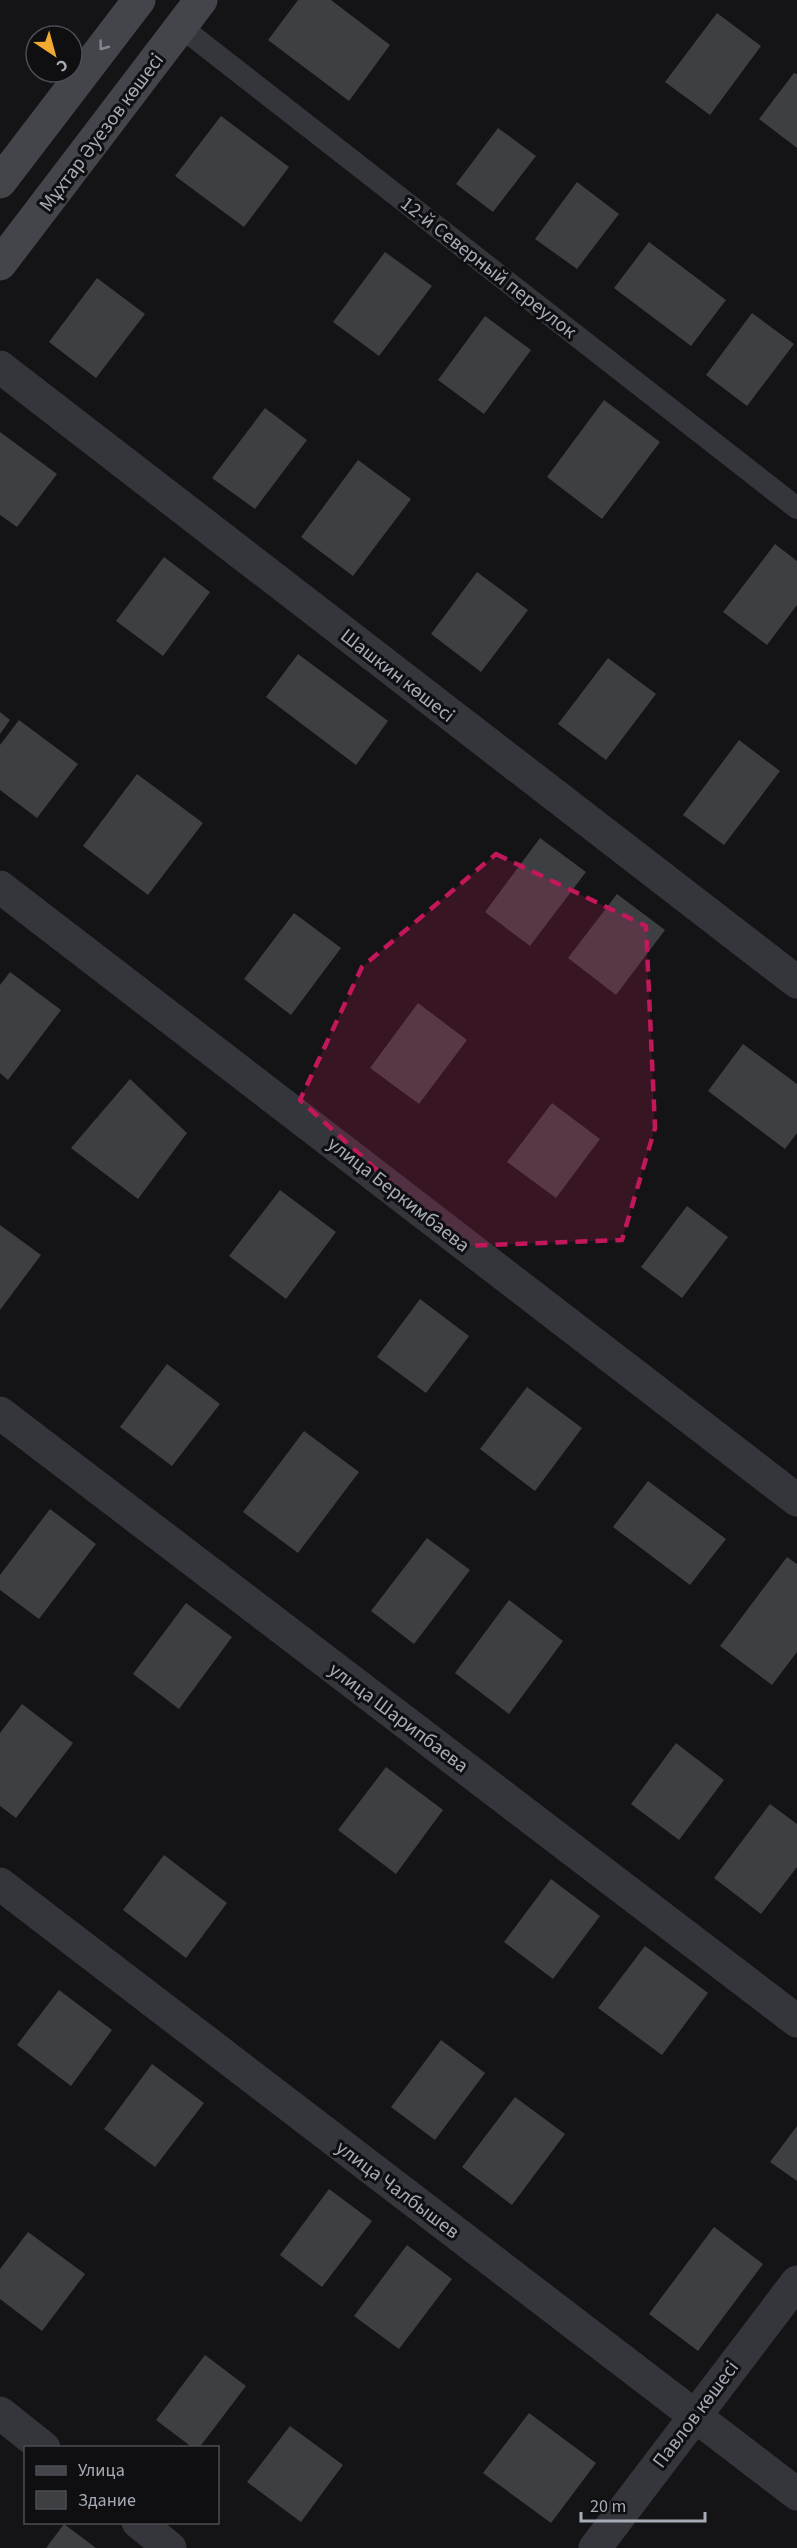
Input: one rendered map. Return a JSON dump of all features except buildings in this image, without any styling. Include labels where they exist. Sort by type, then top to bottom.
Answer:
[{"type":"main road","points":[[0,182],[139,0]]},
{"type":"main road","name":"Мұхтар Әуезов көшесі","points":[[0,264],[201,0]]},
{"type":"street","name":"Шашкин көшесі","points":[[0,367],[797,982]]},
{"type":"street","name":"улица Беркимбаева","points":[[0,887],[797,1500]]},
{"type":"street","name":"улица Шарипбаева","points":[[0,1413],[797,2021]]},
{"type":"street","name":"улица Чалбышев","points":[[0,1884],[797,2494]]},
{"type":"street","name":"Павлов көшесі","points":[[595,2548],[797,2282]]},
{"type":"street","points":[[0,2412],[42,2446]]},
{"type":"street","points":[[139,2524],[170,2548]]},
{"type":"lane","name":"12-й Северный переулок","points":[[181,27],[797,508]]},
{"type":"highlighted area","points":[[496,854],[646,926],[655,1128],[622,1240],[460,1246],[300,1100],[362,967]]}]
